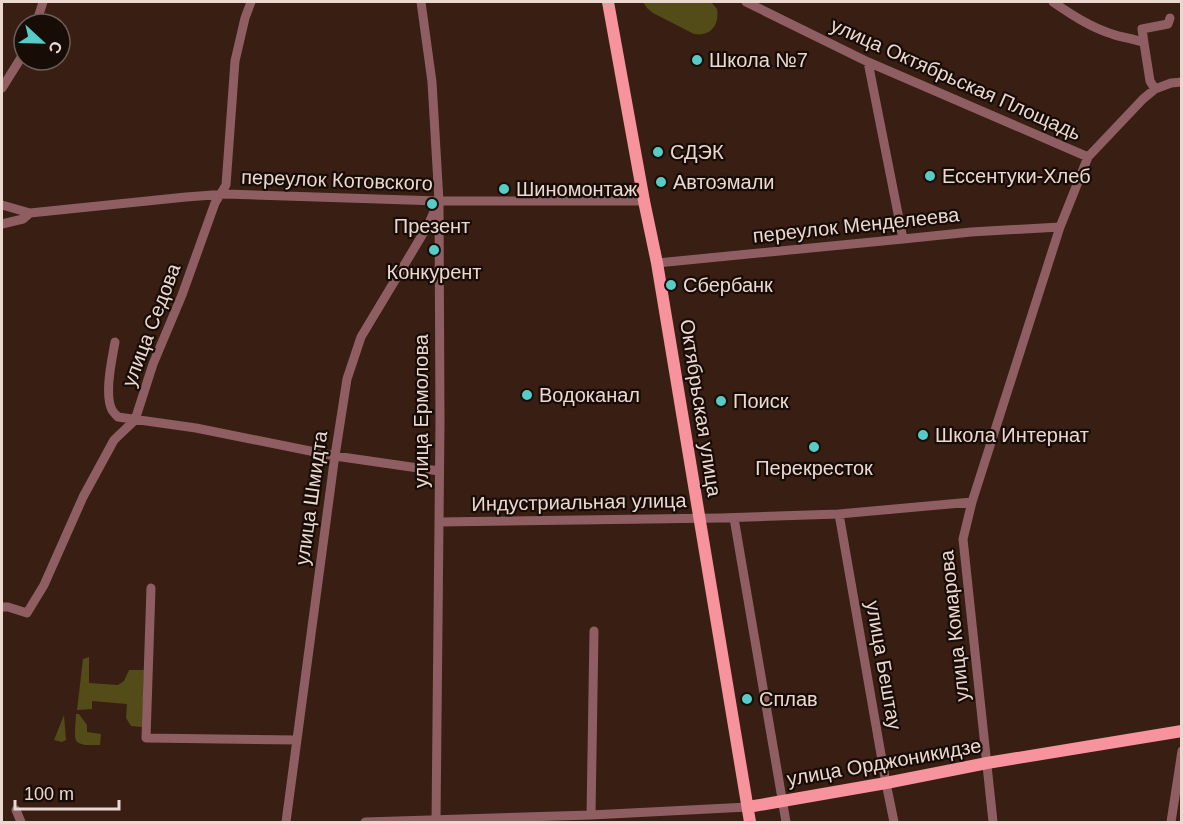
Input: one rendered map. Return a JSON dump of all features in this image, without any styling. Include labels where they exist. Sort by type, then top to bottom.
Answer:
[{"type":"main road","name":"Октябрьская улица","points":[[608,2],[657,263],[750,822]]},
{"type":"main road","name":"улица Орджоникидзе","points":[[748,807],[987,763],[1182,731]]},
{"type":"street","name":"улица Седова","points":[[2,607],[8,606],[27,613],[44,585],[83,496],[114,440],[135,420],[153,364],[182,295],[219,195],[226,185],[235,62],[251,2]]},
{"type":"street","name":"улица Ермолова","points":[[421,2],[432,82],[439,201],[439,522],[435,822]]},
{"type":"street","name":"улица Октябрьская Площадь","points":[[746,2],[868,62],[1088,157]]},
{"type":"street","points":[[1053,2],[1090,26],[1144,43]]},
{"type":"street","points":[[1155,89],[1150,81],[1142,29],[1168,24],[1170,18]]},
{"type":"street","points":[[868,62],[903,239]]},
{"type":"street","points":[[2,88],[12,72]]},
{"type":"street","points":[[1088,157],[1155,89],[1182,82]]},
{"type":"street","name":"улица Комарова","points":[[993,822],[963,539],[972,502],[1060,227],[1088,157]]},
{"type":"street","name":"переулок Котовского","points":[[2,205],[30,213],[226,194],[439,201],[644,201]]},
{"type":"street","name":"улица Шмидта","points":[[286,822],[346,379],[361,337],[427,227],[439,201]]},
{"type":"street","name":"переулок Котовского","points":[[2,224],[23,219],[30,213]]},
{"type":"street","name":"переулок Менделеева","points":[[657,263],[971,232],[1060,227]]},
{"type":"street","points":[[114,342],[109,381],[111,409],[118,417],[196,428],[335,456],[439,471]]},
{"type":"street","name":"Индустриальная улица","points":[[439,522],[734,518],[839,514],[972,502]]},
{"type":"street","name":"улица Бештау","points":[[839,514],[894,822]]},
{"type":"street","points":[[734,518],[786,822]]},
{"type":"street","points":[[152,588],[146,738],[297,740]]},
{"type":"street","points":[[591,815],[594,631]]},
{"type":"street","points":[[1171,822],[1182,751]]},
{"type":"street","name":"улица Орджоникидзе","points":[[365,822],[435,822],[748,807]]},
{"type":"street","points":[[16,810],[21,822]]},
{"type":"shaded area","points":[[643,2],[711,2],[717,9],[717,20],[709,32],[694,34],[653,13]]},
{"type":"shaded area","points":[[89,657],[89,683],[118,685],[124,681],[129,670],[144,670],[142,727],[131,726],[126,718],[127,704],[92,701],[92,709],[77,710],[83,659]]},
{"type":"shaded area","points":[[76,714],[79,714],[87,725],[87,732],[101,734],[100,745],[83,744],[76,740]]},
{"type":"shaded area","points":[[64,715],[66,740],[62,742],[54,740]]},
{"type":"place","name":"Школа №7","points":[[697,60]]},
{"type":"place","name":"СДЭК","points":[[658,152]]},
{"type":"place","name":"Ессентуки-Хлеб","points":[[930,176]]},
{"type":"place","name":"Автоэмали","points":[[661,182]]},
{"type":"place","name":"Шиномонтаж","points":[[504,189]]},
{"type":"place","name":"Презент","points":[[432,204]]},
{"type":"place","name":"Конкурент","points":[[434,250]]},
{"type":"place","name":"Сбербанк","points":[[671,285]]},
{"type":"place","name":"Водоканал","points":[[527,395]]},
{"type":"place","name":"Поиск","points":[[721,401]]},
{"type":"place","name":"Школа Интернат","points":[[923,435]]},
{"type":"place","name":"Перекресток","points":[[814,447]]},
{"type":"place","name":"Сплав","points":[[747,699]]}]
